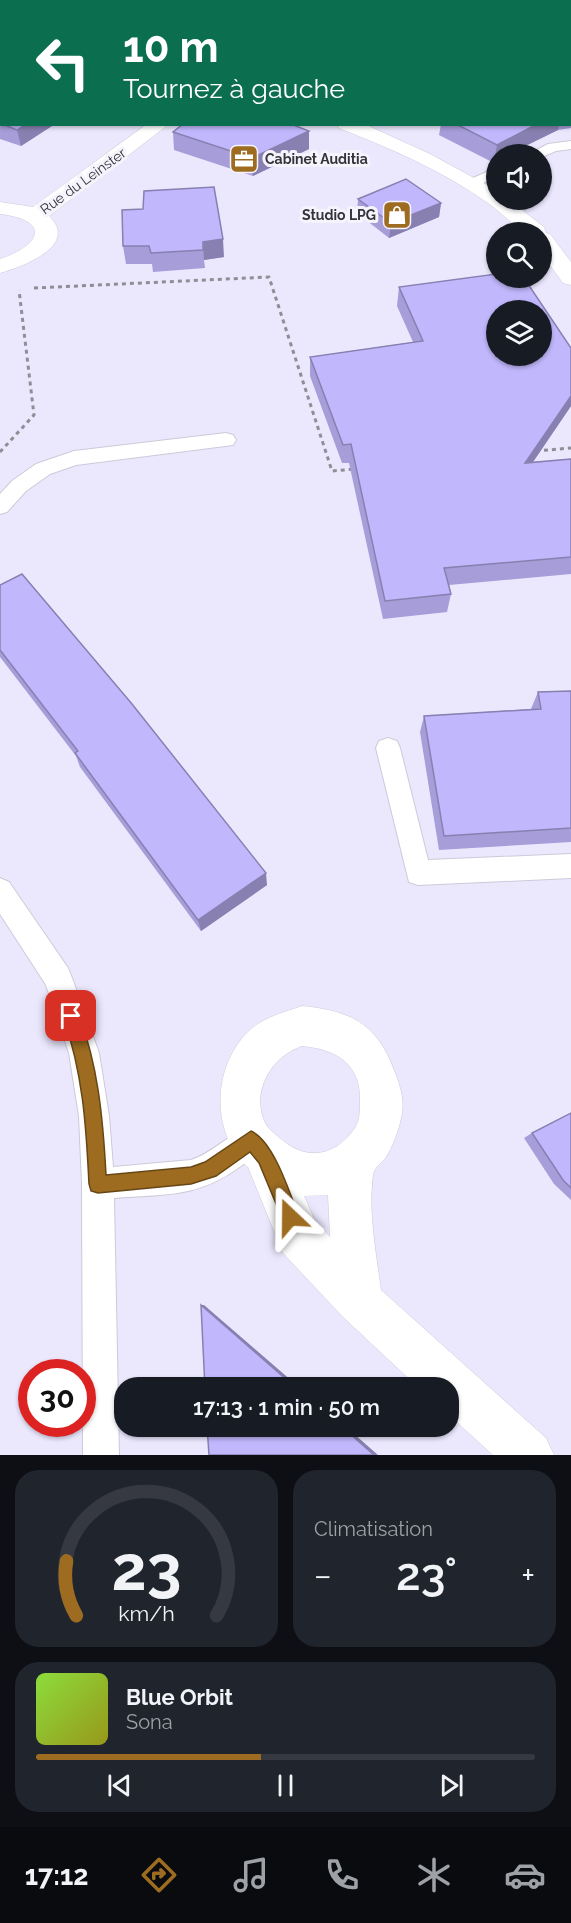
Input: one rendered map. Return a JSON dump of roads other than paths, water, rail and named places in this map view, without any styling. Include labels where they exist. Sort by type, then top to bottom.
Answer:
[{"type":"street","name":"Rue du Leinster","points":[[36,215],[157,126]]},
{"type":"street","points":[[351,126],[435,162],[486,193]]},
{"type":"street","name":"Rue du Leinster","points":[[0,208],[25,211],[36,215],[44,222],[48,231],[46,241],[39,249],[27,258],[6,265]]},
{"type":"street","points":[[510,210],[524,222]]},
{"type":"street","points":[[552,252],[571,278]]},
{"type":"street","points":[[258,1148],[284,1170],[308,1176],[330,1174],[352,1164],[369,1146],[380,1123],[382,1097],[377,1073],[364,1052],[347,1036],[325,1028],[302,1026],[280,1033],[261,1047],[248,1067],[241,1091],[242,1116],[299,1237],[359,1301],[529,1455]]},
{"type":"street","points":[[352,1164],[349,1208],[359,1301]]},
{"type":"lane","points":[[552,147],[571,145]]},
{"type":"lane","points":[[471,184],[486,177]]},
{"type":"lane","points":[[0,507],[19,486],[43,470],[74,458],[226,440]]},
{"type":"lane","points":[[388,748],[418,873],[571,866]]},
{"type":"lane","points":[[0,891],[58,978],[84,1053],[94,1116],[98,1184],[101,1455]]},
{"type":"lane","points":[[98,1184],[200,1173],[258,1148]]},
{"type":"place","name":"Cabinet Auditia","points":[[244,159]]},
{"type":"place","name":"Studio LPG","points":[[397,215]]}]
